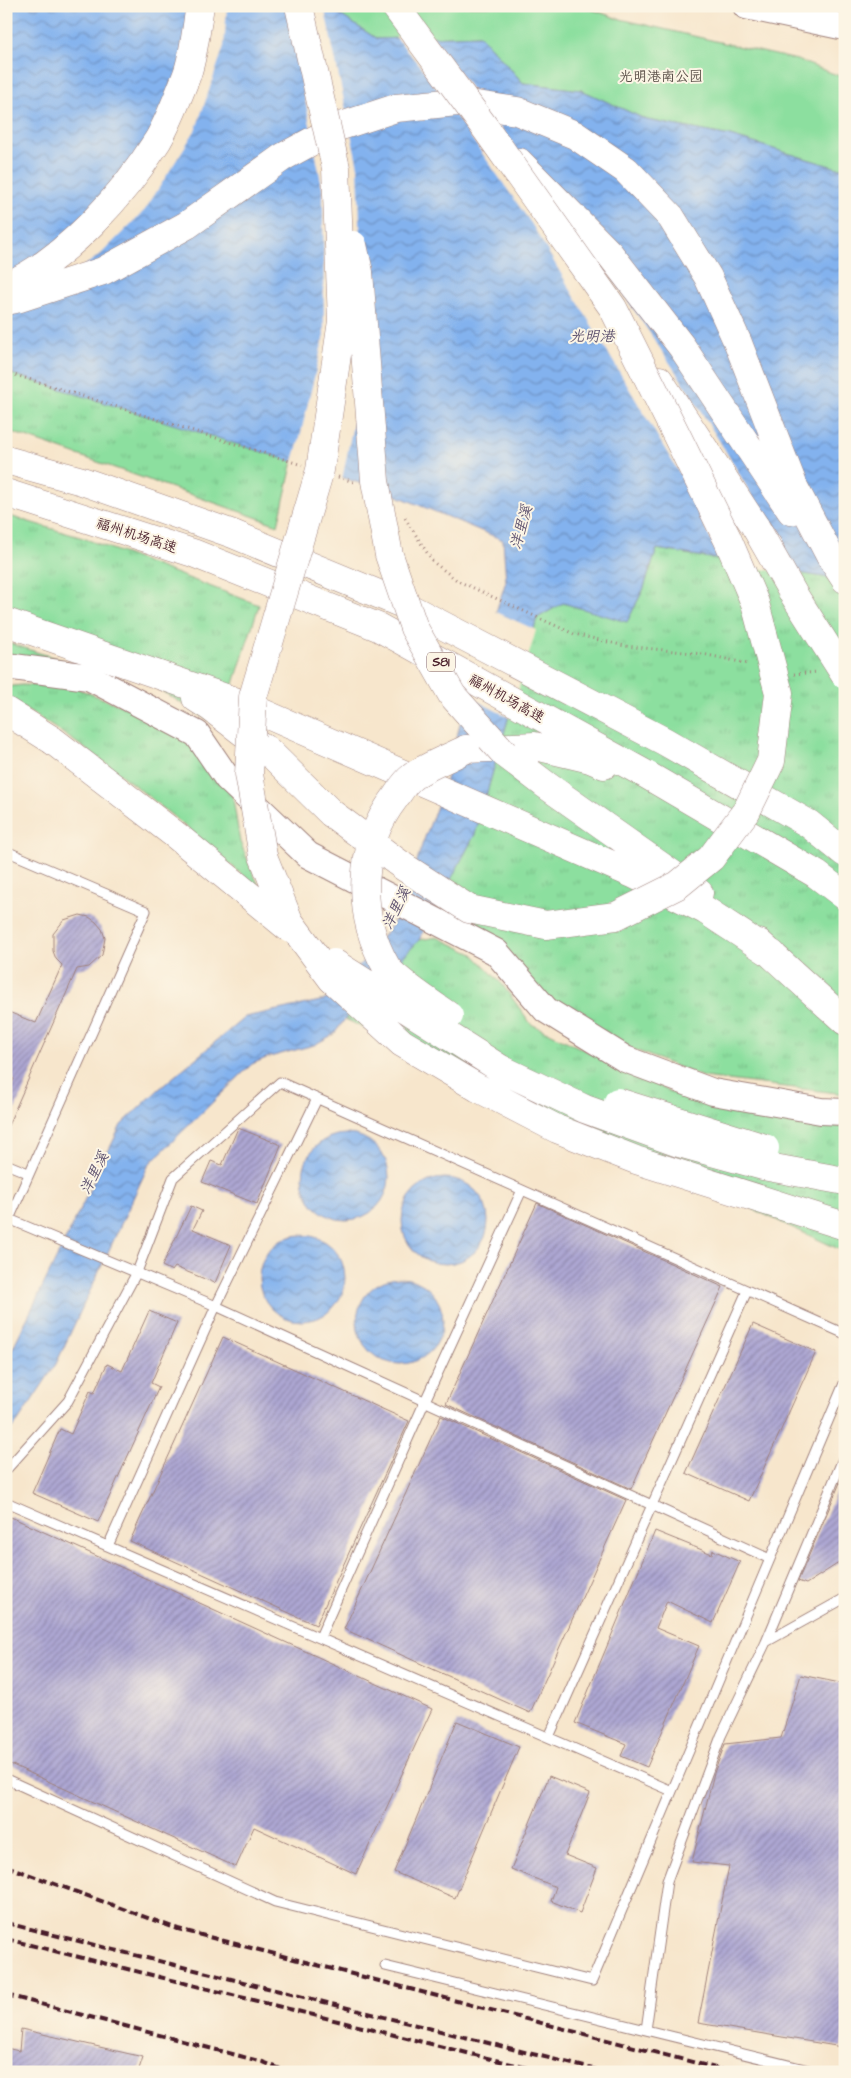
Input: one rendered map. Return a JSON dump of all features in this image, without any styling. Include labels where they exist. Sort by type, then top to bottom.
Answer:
[{"type":"highway","points":[[6,286],[19,280],[68,245],[118,195],[159,138],[187,75],[200,6]]},
{"type":"highway","points":[[300,6],[359,272],[375,481],[389,555],[414,628],[452,695],[504,753],[546,785],[688,884],[772,954],[845,1021]]},
{"type":"highway","points":[[395,6],[486,129],[613,308],[756,528],[824,628],[845,654]]},
{"type":"highway","points":[[6,301],[103,271],[188,225],[283,158],[338,127],[396,108],[457,102],[517,111],[575,135],[626,170],[672,217],[708,276],[738,343],[794,487],[830,556],[845,579]]},
{"type":"highway","points":[[486,129],[615,260],[682,347],[808,537],[845,585]]},
{"type":"highway","points":[[336,168],[342,322],[320,470],[253,697],[249,774],[263,856],[289,921],[332,979],[402,1043],[478,1088],[557,1130],[636,1160],[845,1226]]},
{"type":"highway","points":[[124,662],[165,680],[210,707],[268,750],[331,813],[404,867],[469,909],[546,926],[616,916],[678,885],[711,858],[747,810],[771,761],[779,693],[755,603],[727,538],[613,308]]},
{"type":"highway","name":"S81","points":[[6,460],[82,482],[232,534],[400,603],[664,741],[809,824],[845,853]]},
{"type":"highway","name":"福州机场高速","points":[[6,493],[193,553],[378,628],[647,776],[816,874],[845,896]]},
{"type":"highway","points":[[756,528],[794,595],[832,673]]},
{"type":"highway","points":[[6,622],[240,703],[635,875],[705,910],[772,954]]},
{"type":"highway","points":[[6,711],[52,740],[178,837],[328,960],[501,1069],[585,1109],[679,1143],[763,1166],[845,1181]]},
{"type":"highway","points":[[695,804],[590,759],[535,746],[466,749],[411,777],[382,814],[369,848],[364,879],[369,924],[387,968],[427,1001],[499,1050],[594,1095],[796,1158],[845,1164]]},
{"type":"highway","points":[[809,824],[845,842]]},
{"type":"highway","points":[[749,1197],[845,1216]]},
{"type":"main road","points":[[746,6],[845,27]]},
{"type":"main road","points":[[6,666],[89,677],[197,734],[227,778],[308,855],[496,952],[546,1010],[625,1059],[713,1092],[821,1111],[845,1112]]},
{"type":"lane","points":[[6,851],[146,911],[28,1173],[8,1222],[58,1239],[216,1306],[770,1559]]},
{"type":"lane","points":[[6,1470],[68,1401],[137,1272],[173,1178],[280,1082],[845,1334]]},
{"type":"lane","points":[[108,1546],[216,1306],[318,1099]]},
{"type":"lane","points":[[6,1164],[28,1173]]},
{"type":"lane","points":[[320,1637],[425,1401],[522,1190]]},
{"type":"lane","points":[[549,1737],[747,1291]]},
{"type":"lane","points":[[6,1779],[275,1902],[592,1981],[845,1381]]},
{"type":"lane","points":[[646,2030],[667,1882],[721,1736],[766,1642],[845,1454]]},
{"type":"lane","points":[[6,1502],[672,1791]]},
{"type":"lane","points":[[766,1642],[845,1598]]},
{"type":"lane","points":[[385,1966],[817,2072]]},
{"type":"path","points":[[6,372],[308,467]]},
{"type":"path","points":[[336,476],[355,482]]},
{"type":"path","points":[[404,513],[406,521],[433,562],[458,580],[574,634],[624,646],[703,654],[758,666]]},
{"type":"path","points":[[786,672],[795,674],[832,673]]},
{"type":"green space","name":"光明港南公园","points":[[319,6],[582,6],[616,18],[797,60],[845,78],[845,168],[837,168],[730,136],[647,120],[581,90],[523,83],[480,35],[377,39],[328,7]]},
{"type":"green space","points":[[6,372],[293,461],[278,525],[6,430]]},
{"type":"green space","points":[[6,515],[83,538],[259,605],[232,690],[209,720],[89,646],[6,618]]},
{"type":"green space","points":[[845,546],[845,1094],[703,1077],[590,1032],[436,907],[475,834],[537,618],[563,603],[627,621],[643,590],[657,549],[829,578]]},
{"type":"green space","points":[[6,642],[70,663],[6,659]]},
{"type":"green space","points":[[22,685],[76,688],[132,710],[196,745],[231,786],[240,842],[261,891],[138,788],[74,741],[6,698],[6,687]]},
{"type":"green space","points":[[437,937],[473,954],[502,984],[531,1024],[681,1097],[797,1123],[845,1127],[845,1252],[345,1019],[419,940]]},
{"type":"water","name":"光明港","points":[[6,6],[319,6],[328,7],[377,39],[480,35],[523,83],[581,90],[647,120],[730,136],[837,168],[845,168],[845,546],[829,578],[657,549],[643,590],[627,622],[563,603],[537,618],[475,834],[419,940],[345,1019],[334,1034],[314,1045],[266,1058],[252,1064],[149,1164],[56,1364],[17,1423],[6,1433],[6,1362],[121,1125],[158,1090],[245,1017],[325,1000],[336,994],[393,924],[444,788],[461,720],[506,581],[503,540],[395,495],[6,372]]},
{"type":"water","points":[[346,1134],[362,1138],[376,1147],[385,1161],[389,1177],[385,1193],[376,1207],[362,1216],[346,1220],[330,1216],[316,1207],[307,1193],[303,1177],[307,1161],[316,1147],[330,1138]]},
{"type":"water","points":[[445,1178],[461,1182],[475,1191],[484,1205],[488,1221],[484,1237],[475,1251],[461,1260],[445,1264],[429,1260],[415,1251],[406,1237],[402,1221],[406,1205],[415,1191],[429,1182]]},
{"type":"water","points":[[302,1235],[318,1239],[332,1248],[341,1262],[345,1278],[341,1294],[332,1308],[318,1317],[302,1321],[286,1317],[272,1308],[263,1294],[259,1278],[263,1262],[272,1248],[286,1239]]},
{"type":"water","points":[[400,1278],[416,1282],[430,1291],[439,1305],[443,1321],[439,1337],[430,1351],[416,1360],[400,1364],[384,1360],[370,1351],[361,1337],[357,1321],[361,1305],[370,1291],[384,1282]]},
{"type":"pier","points":[[193,6],[227,6],[224,46],[196,129],[145,210],[101,254],[50,290],[6,277],[73,238],[171,107]]},
{"type":"pier","points":[[287,6],[324,6],[358,167],[365,364],[342,480],[292,464],[324,336],[323,192]]},
{"type":"pier","points":[[431,35],[614,280],[682,381],[733,463],[780,545],[803,576],[756,568],[743,541],[747,567],[721,562],[681,476],[531,223],[425,72],[395,36]]},
{"type":"pier","points":[[494,611],[536,630],[510,718],[466,695]]},
{"type":"building","points":[[80,915],[89,917],[102,929],[105,938],[102,955],[89,967],[77,969],[6,1130],[6,1096],[14,1079],[6,1076],[6,1011],[36,1023],[62,965],[56,959],[53,951],[53,934],[64,920]]},
{"type":"building","points":[[238,1128],[281,1145],[257,1204],[202,1182],[211,1161],[222,1165]]},
{"type":"building","points":[[537,1203],[723,1287],[631,1489],[446,1404]]},
{"type":"building","points":[[191,1206],[202,1211],[193,1229],[231,1245],[215,1283],[175,1267],[172,1271],[162,1266]]},
{"type":"building","points":[[149,1311],[177,1323],[151,1383],[159,1387],[98,1522],[32,1493],[60,1429],[71,1434],[90,1391],[94,1393],[107,1364],[122,1371]]},
{"type":"building","points":[[753,1324],[816,1352],[749,1501],[686,1473]]},
{"type":"building","points":[[223,1337],[409,1421],[316,1625],[130,1541]]},
{"type":"building","points":[[441,1416],[626,1500],[530,1713],[344,1629]]},
{"type":"building","points":[[845,1471],[845,1559],[806,1584],[798,1581]]},
{"type":"building","points":[[11,1517],[432,1709],[356,1874],[254,1827],[236,1867],[6,1762],[6,1527]]},
{"type":"building","points":[[655,1531],[712,1554],[713,1550],[740,1562],[713,1623],[667,1601],[656,1628],[699,1646],[647,1767],[621,1756],[626,1744],[575,1723]]},
{"type":"building","points":[[801,1675],[845,1684],[845,2032],[842,2047],[698,2023],[729,1866],[692,1862],[714,1773],[725,1744],[781,1738]]},
{"type":"building","points":[[457,1721],[519,1747],[455,1898],[394,1872]]},
{"type":"building","points":[[549,1776],[590,1793],[565,1855],[597,1868],[580,1913],[551,1901],[556,1887],[511,1869]]},
{"type":"building","points":[[21,2029],[143,2057],[138,2072],[6,2072],[6,2048],[19,2051]]},
{"type":"railway","points":[[6,1866],[178,1929],[731,2072]]},
{"type":"railway","points":[[6,1923],[605,2072]]},
{"type":"railway","points":[[6,1939],[544,2072]]},
{"type":"railway","points":[[6,1995],[263,2062],[288,2072]]},
{"type":"water label","name":"洋里溪","points":[[521,527]]},
{"type":"water label","name":"洋里溪","points":[[396,908]]},
{"type":"water label","name":"洋里溪","points":[[94,1173]]}]
